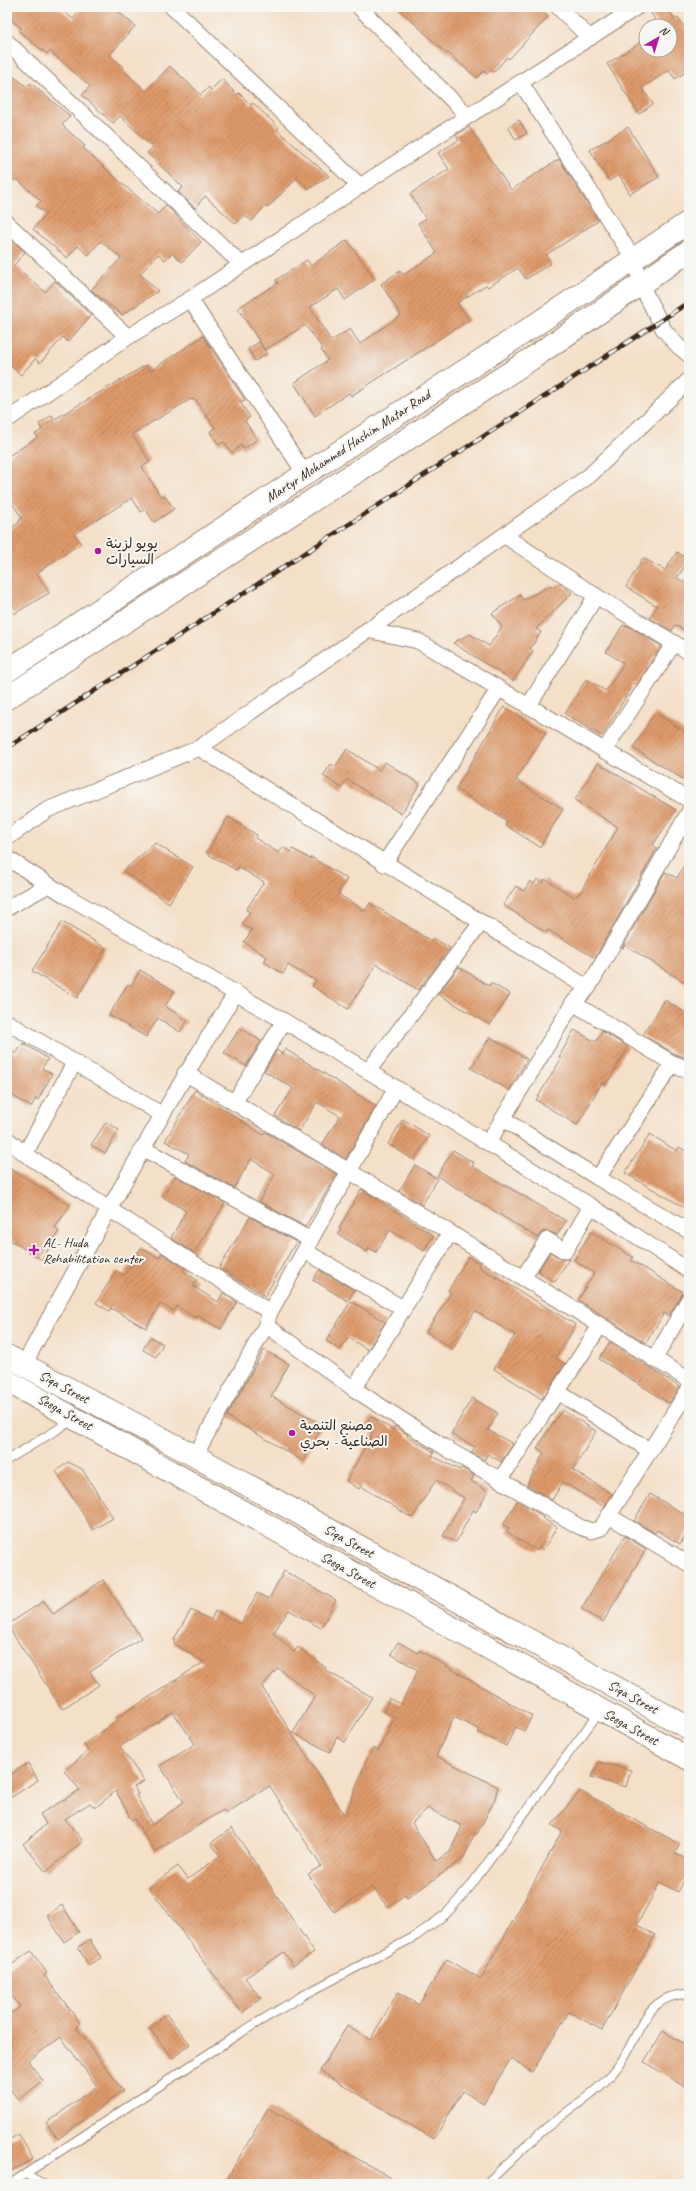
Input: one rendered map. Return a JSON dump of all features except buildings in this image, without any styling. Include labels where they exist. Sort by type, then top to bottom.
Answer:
[{"type":"main road","name":"Martyr Mohammed Hashim Matar Road","points":[[7,671],[305,474],[514,339],[689,222]]},
{"type":"main road","name":"Martyr Mohammed Hashim Matar Road","points":[[7,698],[531,359],[689,251]]},
{"type":"main road","name":"Siqa Street","points":[[15,1361],[195,1456],[689,1728]]},
{"type":"main road","name":"Seega Street","points":[[7,1380],[689,1759]]},
{"type":"street","points":[[172,7],[360,186]]},
{"type":"street","points":[[359,7],[468,116]]},
{"type":"street","points":[[558,7],[590,38]]},
{"type":"street","points":[[10,413],[190,299],[360,186],[637,7]]},
{"type":"street","points":[[7,42],[242,264]]},
{"type":"street","points":[[521,83],[634,258],[641,283],[664,330],[678,346],[689,355]]},
{"type":"street","points":[[7,223],[128,337]]},
{"type":"street","points":[[190,299],[305,474]]},
{"type":"street","points":[[7,838],[47,810],[200,748],[589,476],[689,380]]},
{"type":"street","points":[[505,536],[596,596],[689,652]]},
{"type":"street","points":[[528,707],[596,596]]},
{"type":"street","points":[[367,630],[418,641],[498,690],[689,800]]},
{"type":"street","points":[[604,751],[674,643]]},
{"type":"street","points":[[384,864],[498,690]]},
{"type":"street","points":[[200,748],[384,864],[588,988]]},
{"type":"street","points":[[488,1143],[573,1003],[588,988],[689,812]]},
{"type":"street","points":[[7,858],[49,885],[284,1021],[488,1143],[591,1206],[689,1271]]},
{"type":"street","points":[[7,908],[49,885]]},
{"type":"street","points":[[368,1071],[481,923]]},
{"type":"street","points":[[15,1361],[109,1209],[185,1073],[235,994]]},
{"type":"street","points":[[573,1003],[689,1073]]},
{"type":"street","points":[[234,1103],[284,1021]]},
{"type":"street","points":[[7,1022],[161,1114]]},
{"type":"street","points":[[25,1154],[74,1063]]},
{"type":"street","points":[[673,1063],[689,1069]]},
{"type":"street","points":[[598,1178],[673,1063]]},
{"type":"street","points":[[185,1073],[450,1233],[654,1360],[689,1380]]},
{"type":"street","points":[[195,1456],[268,1319],[396,1088]]},
{"type":"street","points":[[503,1120],[689,1232]]},
{"type":"street","points":[[7,1139],[25,1154],[109,1209],[268,1319],[354,1390],[500,1480],[586,1529],[592,1530],[601,1528],[689,1388]]},
{"type":"street","points":[[142,1148],[308,1246],[404,1309]]},
{"type":"street","points":[[523,1278],[547,1240],[565,1251],[591,1206]]},
{"type":"street","points":[[354,1390],[450,1233]]},
{"type":"street","points":[[654,1360],[689,1299]]},
{"type":"street","points":[[500,1480],[600,1326]]},
{"type":"street","points":[[558,1392],[649,1450]]},
{"type":"street","points":[[609,1516],[689,1564]]},
{"type":"lane","points":[[7,1460],[76,1418]]},
{"type":"lane","points":[[10,2184],[240,2033],[302,1996],[416,1936],[446,1914],[469,1888],[600,1710]]},
{"type":"lane","points":[[486,2184],[546,2128],[587,2097],[615,2070],[652,2008],[662,2000],[677,1994],[689,1994]]},
{"type":"lane","points":[[26,2174],[44,2184]]},
{"type":"railway","points":[[7,748],[689,302]]},
{"type":"place","name":"يويو لزينة السيارات","points":[[98,551]]},
{"type":"place","name":"AL- Huda Rehabilitation center","points":[[34,1250]]},
{"type":"place","name":"مصنع التنمية الصناعية - بحري","points":[[292,1433]]}]
